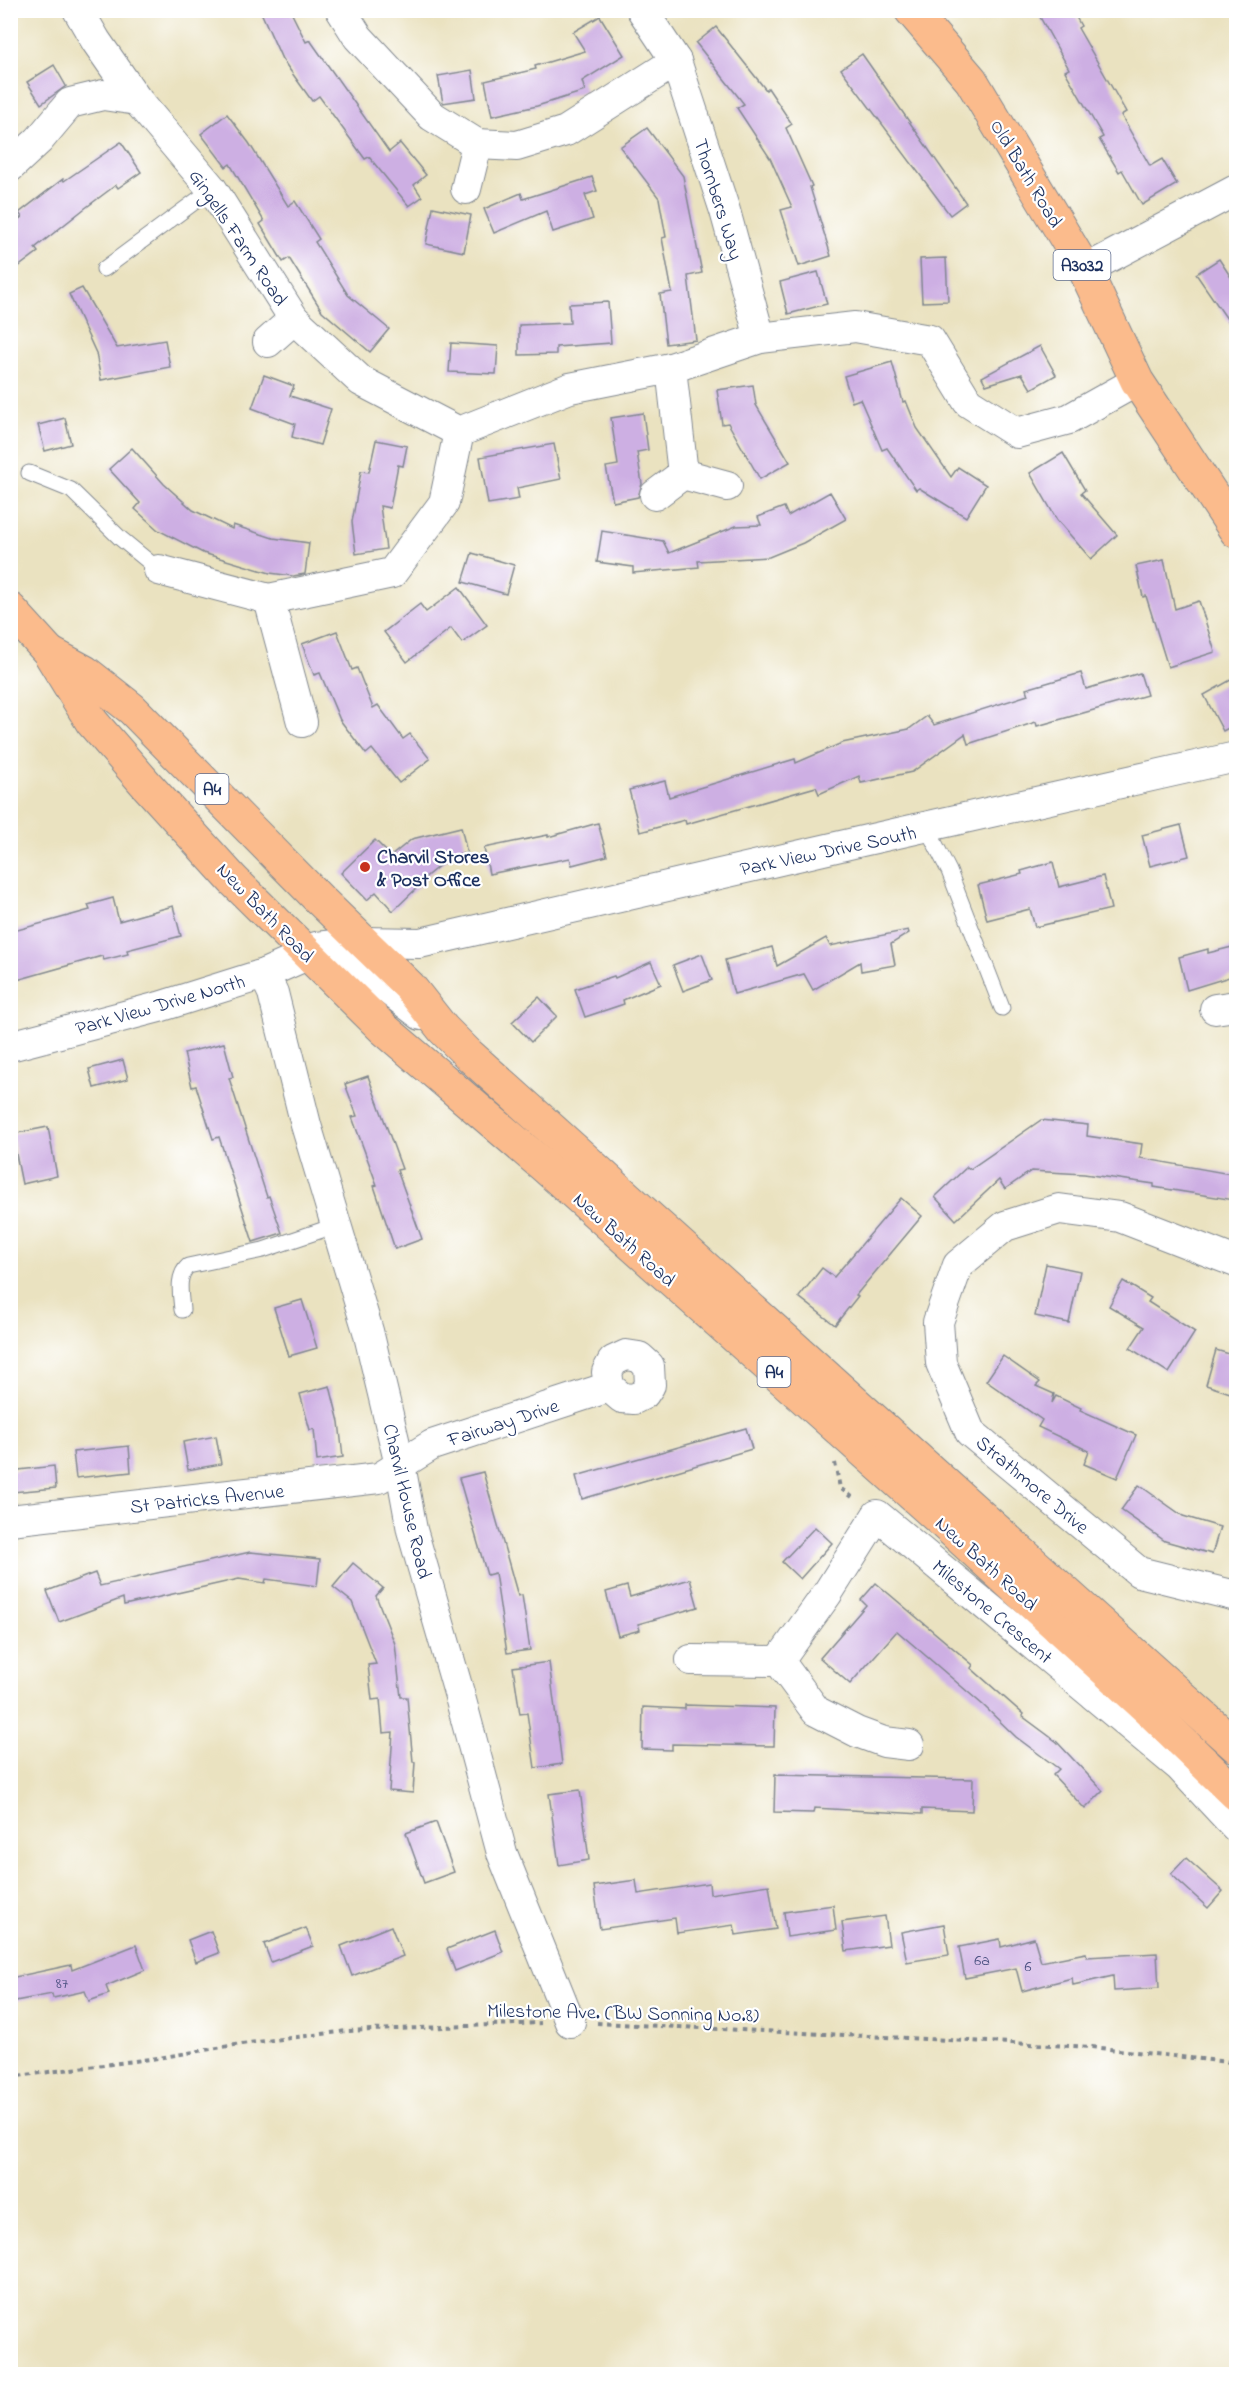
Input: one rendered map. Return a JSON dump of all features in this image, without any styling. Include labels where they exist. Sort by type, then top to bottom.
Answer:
[{"type":"main road","name":"Old Bath Road","points":[[911,10],[971,80],[1085,270],[1137,381],[1236,531]]},
{"type":"main road","name":"New Bath Road","points":[[10,609],[49,652],[92,722],[233,880],[307,955],[384,1029],[544,1166],[935,1515],[1146,1707],[1236,1794]]},
{"type":"main road","name":"New Bath Road","points":[[49,652],[85,672],[132,709],[362,942],[409,986],[442,1029],[1236,1746]]},
{"type":"street","name":"Gingells Farm Road","points":[[78,10],[96,41],[137,100],[212,189],[294,319],[361,381],[459,432]]},
{"type":"street","points":[[341,10],[358,37],[432,116],[477,144],[517,146],[567,131],[676,61]]},
{"type":"street","name":"Thornbers Way","points":[[642,10],[676,61],[725,211],[760,338]]},
{"type":"street","points":[[10,167],[39,140],[70,104],[103,95],[137,100]]},
{"type":"street","points":[[466,189],[477,144]]},
{"type":"street","points":[[1085,270],[1236,190]]},
{"type":"street","name":"Gingells Farm Road","points":[[268,342],[294,319]]},
{"type":"street","points":[[159,570],[269,599],[392,573],[444,503],[459,432],[570,388],[671,368],[760,338],[855,327],[930,340],[968,402],[1017,433],[1069,419],[1137,381]]},
{"type":"street","points":[[671,368],[683,474]]},
{"type":"street","points":[[683,474],[727,486]]},
{"type":"street","points":[[655,495],[683,474]]},
{"type":"street","points":[[269,599],[302,722]]},
{"type":"street","name":"Park View Drive South","points":[[307,955],[316,947],[362,942],[420,943],[1236,758]]},
{"type":"street","points":[[409,986],[411,963],[420,943]]},
{"type":"street","points":[[307,955],[338,962],[372,976],[415,1012],[442,1029]]},
{"type":"street","name":"Park View Drive North","points":[[10,1046],[159,1007],[264,974],[307,955]]},
{"type":"street","name":"Charvil House Road","points":[[264,974],[273,993],[306,1125],[368,1331],[400,1465],[412,1530],[502,1853],[570,2022]]},
{"type":"street","name":"Strathmore Drive","points":[[1236,1262],[1120,1217],[1059,1209],[1005,1226],[958,1265],[938,1322],[941,1363],[970,1432],[1138,1572],[1236,1596]]},
{"type":"street","name":"Fairway Drive","points":[[400,1465],[432,1445],[609,1387]]},
{"type":"street","name":"St Patricks Avenue","points":[[10,1520],[379,1478],[400,1465]]},
{"type":"street","name":"Milestone Crescent","points":[[780,1661],[827,1594],[877,1515],[1180,1767],[1236,1827]]},
{"type":"street","points":[[691,1660],[780,1661],[816,1711],[884,1742],[909,1745]]},
{"type":"lane","points":[[104,269],[212,189]]},
{"type":"lane","points":[[29,473],[72,489],[120,538],[159,570]]},
{"type":"lane","points":[[927,828],[949,871],[1002,1008]]},
{"type":"lane","points":[[182,1310],[180,1285],[182,1272],[188,1266],[263,1250],[337,1225]]},
{"type":"path","name":"Milestone Ave. (BW Sonning No.8)","points":[[10,2077],[347,2031],[460,2024],[570,2022],[1092,2047],[1236,2063]]},
{"type":"building","points":[[260,10],[290,10],[306,42],[310,40],[389,152],[400,143],[426,175],[414,185],[422,197],[409,206],[369,157],[365,159],[319,96],[312,101],[282,59]]},
{"type":"building","points":[[1036,10],[1072,10],[1081,26],[1078,28],[1126,112],[1121,115],[1150,166],[1162,159],[1177,184],[1142,205],[1122,170],[1119,172],[1099,139],[1103,137],[1065,71],[1069,69]]},
{"type":"building","points":[[600,16],[624,55],[582,81],[585,91],[537,106],[492,116],[485,81],[536,69],[535,66],[585,51],[573,32]]},
{"type":"building","points":[[716,27],[766,90],[768,88],[792,124],[786,128],[812,186],[810,187],[831,256],[799,266],[781,210],[792,207],[770,158],[737,108],[744,104],[696,43]]},
{"type":"building","points":[[862,54],[966,203],[950,215],[841,69]]},
{"type":"building","points":[[54,65],[66,86],[41,104],[27,82]]},
{"type":"building","points":[[472,70],[476,98],[443,103],[438,76]]},
{"type":"building","points":[[227,114],[249,143],[288,206],[295,201],[319,239],[315,242],[348,295],[389,329],[370,352],[322,311],[289,258],[283,262],[260,224],[264,221],[230,164],[226,167],[201,134]]},
{"type":"building","points":[[647,128],[683,176],[702,273],[688,276],[696,340],[666,344],[660,294],[672,292],[662,238],[666,237],[659,198],[620,147]]},
{"type":"building","points":[[121,142],[141,172],[118,188],[116,185],[84,209],[35,248],[38,252],[10,273],[10,225],[22,217],[19,213],[63,179],[64,181]]},
{"type":"building","points":[[592,177],[597,191],[585,195],[593,219],[553,232],[546,211],[494,233],[484,209],[521,193],[523,199]]},
{"type":"building","points":[[433,207],[471,215],[464,252],[426,244]]},
{"type":"building","points":[[946,258],[948,301],[922,302],[920,259]]},
{"type":"building","points":[[1219,259],[1236,285],[1236,332],[1196,274]]},
{"type":"building","points":[[818,272],[827,304],[788,314],[780,282]]},
{"type":"building","points":[[82,288],[117,348],[165,340],[170,367],[101,380],[96,353],[69,294]]},
{"type":"building","points":[[608,302],[611,343],[556,347],[556,354],[519,355],[519,325],[570,323],[569,304]]},
{"type":"building","points":[[451,343],[498,346],[496,374],[449,372]]},
{"type":"building","points":[[1040,346],[1056,375],[1031,389],[1022,374],[986,385],[982,377]]},
{"type":"building","points":[[892,362],[903,402],[906,401],[917,428],[951,477],[958,467],[986,485],[966,517],[919,488],[916,490],[887,448],[882,450],[860,399],[852,402],[844,376]]},
{"type":"building","points":[[264,375],[294,386],[290,396],[331,409],[320,445],[292,437],[295,424],[252,408]]},
{"type":"building","points":[[753,385],[756,405],[790,462],[760,479],[728,423],[722,424],[717,390]]},
{"type":"building","points":[[643,413],[648,450],[637,452],[642,484],[638,497],[613,502],[606,467],[618,465],[611,418]]},
{"type":"building","points":[[65,418],[71,444],[45,451],[38,425]]},
{"type":"building","points":[[376,440],[407,446],[403,466],[398,465],[390,508],[380,506],[386,549],[356,554],[352,522],[361,471],[369,472]]},
{"type":"building","points":[[554,444],[561,479],[517,488],[519,499],[488,504],[480,457]]},
{"type":"building","points":[[132,448],[164,484],[193,510],[232,529],[233,525],[273,538],[309,543],[305,574],[293,576],[270,573],[203,553],[158,530],[135,509],[140,503],[109,469]]},
{"type":"building","points":[[1063,453],[1085,490],[1081,493],[1117,535],[1091,559],[1057,520],[1030,473]]},
{"type":"building","points":[[830,492],[846,519],[803,543],[769,557],[698,561],[699,567],[633,573],[633,567],[597,562],[602,531],[663,541],[669,553],[736,526],[761,525],[758,517],[784,507],[788,516]]},
{"type":"building","points":[[472,553],[514,565],[506,594],[463,582]]},
{"type":"building","points":[[1164,560],[1175,609],[1199,601],[1215,652],[1168,667],[1146,596],[1143,597],[1136,566]]},
{"type":"building","points":[[459,587],[487,625],[462,643],[451,628],[407,662],[384,632],[420,604],[426,612]]},
{"type":"building","points":[[337,631],[352,670],[357,668],[373,708],[378,705],[403,739],[410,734],[430,759],[399,783],[372,749],[366,754],[340,720],[320,673],[314,675],[302,644]]},
{"type":"building","points":[[1081,673],[1086,689],[1140,673],[1147,695],[1037,726],[1036,722],[968,744],[965,734],[912,772],[861,783],[859,776],[819,794],[816,787],[686,824],[685,820],[640,832],[629,790],[665,781],[669,797],[795,759],[796,763],[842,743],[909,729],[927,716],[934,725],[1028,695],[1026,689]]},
{"type":"building","points":[[1236,677],[1236,724],[1223,731],[1204,695]]},
{"type":"building","points":[[598,823],[607,856],[572,865],[570,858],[489,874],[484,848],[548,835],[548,837]]},
{"type":"building","points":[[1181,825],[1189,856],[1150,866],[1142,835]]},
{"type":"building","points":[[461,827],[467,853],[451,856],[417,884],[419,886],[393,911],[376,892],[367,900],[341,873],[375,840],[391,856],[412,839]]},
{"type":"building","points":[[1053,862],[1059,887],[1103,876],[1111,909],[1035,927],[1030,909],[987,920],[978,885],[1022,874],[1021,871]]},
{"type":"building","points":[[113,898],[119,921],[173,906],[181,936],[127,950],[128,954],[104,960],[102,956],[10,982],[10,932],[90,910],[88,905]]},
{"type":"building","points":[[908,930],[909,933],[891,944],[895,965],[861,971],[860,962],[813,990],[804,974],[734,994],[725,960],[772,947],[777,966],[826,938],[830,946]]},
{"type":"building","points":[[1236,946],[1236,975],[1187,990],[1179,957],[1208,949],[1208,953]]},
{"type":"building","points":[[702,954],[712,980],[683,991],[673,965]]},
{"type":"building","points":[[651,962],[661,984],[623,1000],[624,1004],[585,1017],[575,989],[614,976],[615,978]]},
{"type":"building","points":[[539,997],[557,1016],[531,1042],[512,1022]]},
{"type":"building","points":[[224,1043],[233,1077],[229,1078],[267,1197],[269,1196],[282,1233],[253,1242],[219,1137],[213,1139],[196,1086],[192,1087],[184,1053]]},
{"type":"building","points":[[123,1060],[128,1079],[94,1088],[89,1069]]},
{"type":"building","points":[[368,1076],[402,1169],[397,1170],[422,1239],[395,1249],[374,1186],[377,1185],[352,1117],[357,1116],[345,1084]]},
{"type":"building","points":[[1041,1120],[1088,1125],[1087,1136],[1142,1144],[1140,1158],[1236,1175],[1234,1200],[1154,1187],[1154,1184],[1084,1174],[1031,1171],[1005,1189],[999,1180],[956,1220],[935,1197],[967,1167],[970,1169]]},
{"type":"building","points":[[48,1127],[57,1176],[22,1184],[12,1134]]},
{"type":"building","points":[[901,1198],[922,1216],[856,1295],[858,1296],[835,1325],[799,1297],[822,1268],[834,1277]]},
{"type":"building","points":[[1046,1264],[1080,1271],[1069,1323],[1035,1316]]},
{"type":"building","points":[[1123,1281],[1151,1298],[1148,1302],[1195,1332],[1169,1373],[1130,1348],[1144,1327],[1109,1306]]},
{"type":"building","points":[[302,1300],[317,1348],[289,1356],[274,1308]]},
{"type":"building","points":[[1216,1350],[1236,1356],[1236,1395],[1206,1385]]},
{"type":"building","points":[[1003,1356],[1040,1382],[1036,1386],[1054,1394],[1052,1403],[1056,1396],[1081,1408],[1080,1410],[1136,1435],[1117,1478],[1084,1464],[1089,1451],[1038,1427],[1042,1420],[986,1381]]},
{"type":"building","points":[[330,1386],[339,1422],[343,1457],[317,1461],[314,1429],[310,1430],[300,1394]]},
{"type":"building","points":[[746,1428],[752,1449],[582,1499],[576,1476]]},
{"type":"building","points":[[216,1436],[221,1464],[188,1470],[183,1442]]},
{"type":"building","points":[[129,1446],[131,1472],[76,1478],[73,1452]]},
{"type":"building","points":[[54,1466],[56,1488],[12,1492],[10,1471]]},
{"type":"building","points":[[483,1472],[518,1596],[522,1595],[530,1650],[507,1653],[495,1573],[487,1575],[459,1478]]},
{"type":"building","points":[[1139,1485],[1183,1516],[1220,1527],[1212,1554],[1165,1541],[1121,1510]]},
{"type":"building","points":[[815,1527],[832,1543],[800,1579],[782,1562]]},
{"type":"building","points":[[250,1552],[320,1559],[317,1586],[266,1579],[265,1583],[239,1579],[124,1605],[123,1598],[59,1622],[47,1591],[95,1573],[100,1586]]},
{"type":"building","points":[[353,1563],[383,1588],[376,1596],[395,1644],[401,1697],[407,1697],[413,1762],[415,1762],[413,1793],[389,1791],[393,1732],[383,1733],[380,1699],[372,1700],[368,1665],[376,1664],[352,1602],[333,1587]]},
{"type":"building","points":[[690,1579],[698,1607],[638,1624],[640,1630],[618,1636],[606,1592],[627,1586],[630,1597]]},
{"type":"building","points":[[876,1583],[973,1665],[971,1668],[1023,1714],[1022,1716],[1057,1742],[1103,1791],[1085,1809],[1053,1775],[1059,1769],[1016,1737],[983,1705],[897,1631],[850,1684],[820,1658],[866,1605],[861,1600]]},
{"type":"building","points":[[549,1662],[562,1764],[535,1768],[527,1713],[520,1714],[513,1667]]},
{"type":"building","points":[[685,1705],[775,1708],[774,1746],[672,1744],[672,1750],[642,1749],[643,1707],[685,1709]]},
{"type":"building","points":[[775,1775],[973,1779],[972,1811],[922,1809],[922,1814],[814,1808],[813,1813],[774,1812]]},
{"type":"building","points":[[580,1790],[589,1860],[559,1865],[549,1794]]},
{"type":"building","points":[[436,1822],[454,1872],[424,1883],[406,1833]]},
{"type":"building","points":[[1186,1858],[1223,1891],[1208,1908],[1171,1874]]},
{"type":"building","points":[[636,1880],[638,1894],[709,1883],[710,1894],[769,1885],[776,1929],[736,1935],[734,1925],[677,1933],[675,1918],[600,1929],[594,1886]]},
{"type":"building","points":[[833,1905],[836,1930],[787,1937],[784,1912]]},
{"type":"building","points":[[885,1916],[889,1945],[846,1951],[842,1922]]},
{"type":"building","points":[[944,1924],[949,1955],[907,1962],[901,1932]]},
{"type":"building","points":[[391,1926],[403,1956],[352,1976],[341,1946]]},
{"type":"building","points":[[306,1928],[313,1946],[271,1962],[264,1944]]},
{"type":"building","points":[[495,1930],[503,1952],[455,1971],[447,1949]]},
{"type":"building","points":[[211,1931],[219,1953],[196,1962],[188,1940]]},
{"type":"building","points":[[1034,1938],[1041,1962],[1086,1953],[1087,1957],[1157,1953],[1159,1988],[1114,1991],[1113,1976],[1073,1985],[1072,1978],[1022,1991],[1016,1968],[965,1978],[959,1947],[1000,1939],[1001,1947]]},
{"type":"building","points":[[136,1945],[145,1970],[106,1986],[109,1994],[89,2001],[85,1991],[53,1998],[52,1994],[10,2002],[10,1978],[71,1965],[72,1970]]},
{"type":"place","name":"Charvil Stores & Post Office","points":[[365,867]]}]
